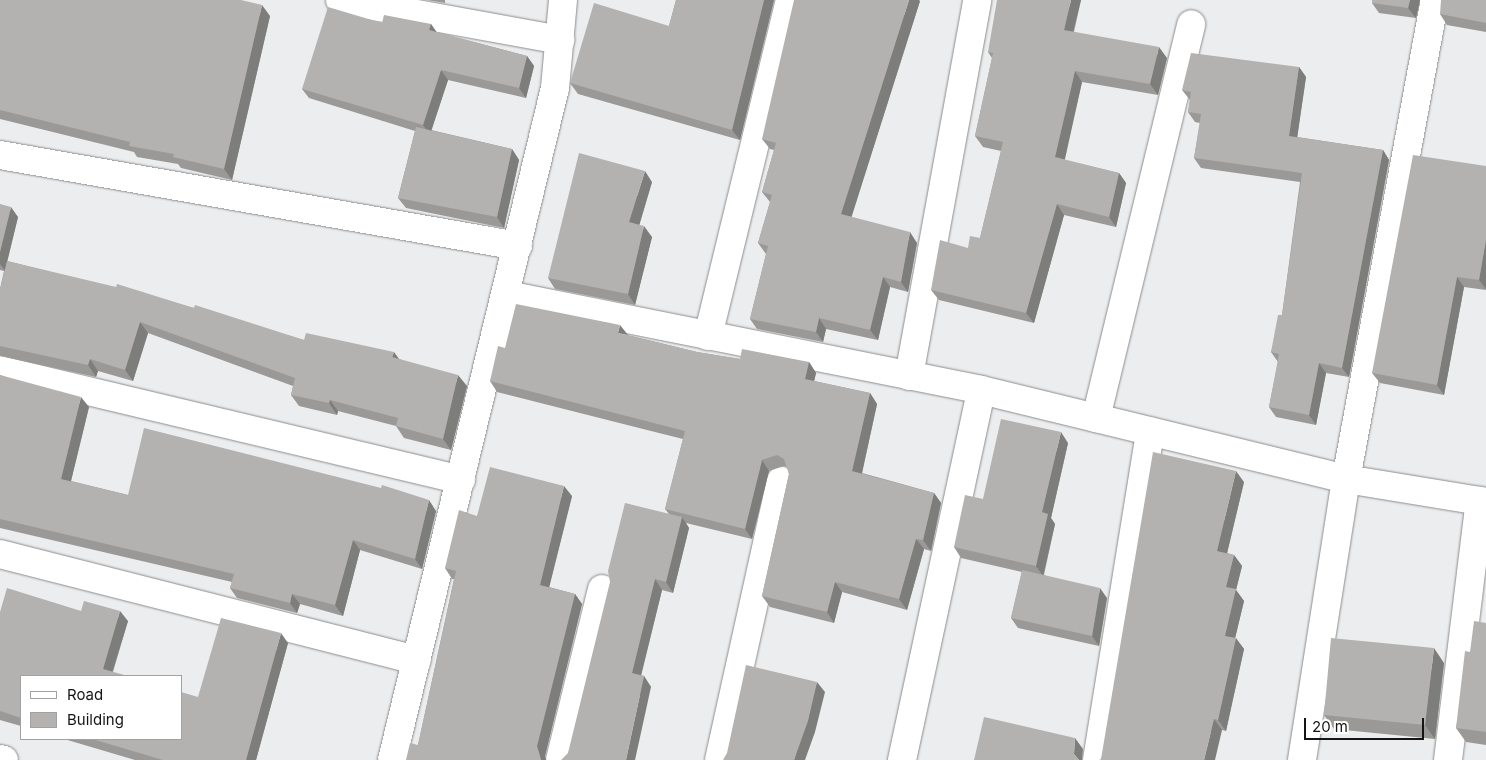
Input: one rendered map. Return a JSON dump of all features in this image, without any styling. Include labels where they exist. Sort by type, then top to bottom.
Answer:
[{"type":"street","points":[[340,0],[560,40]]},
{"type":"street","points":[[392,760],[507,295],[555,88],[563,0]]},
{"type":"street","points":[[708,336],[790,0]]},
{"type":"street","points":[[909,376],[977,0]]},
{"type":"street","points":[[1302,760],[1346,479],[1435,0]]},
{"type":"street","points":[[1096,418],[1191,24]]},
{"type":"street","points":[[0,155],[518,246]]},
{"type":"street","points":[[507,295],[981,390],[1346,479],[1483,501],[1448,760]]},
{"type":"street","points":[[0,370],[461,480]]},
{"type":"street","points":[[902,760],[981,390]]},
{"type":"street","points":[[1098,760],[1150,431]]},
{"type":"street","points":[[719,760],[781,481]]},
{"type":"street","points":[[0,554],[417,660]]},
{"type":"street","points":[[560,760],[602,589]]},
{"type":"building","points":[[0,0],[241,0],[262,5],[224,169],[173,157],[174,154],[129,146],[130,142],[0,110]]},
{"type":"building","points":[[676,0],[764,0],[732,130],[570,83],[594,3],[669,26]]},
{"type":"building","points":[[794,0],[909,0],[841,214],[910,232],[901,282],[883,277],[870,330],[819,318],[816,332],[750,319],[768,246],[758,243],[772,195],[762,192],[776,143],[762,139]]},
{"type":"building","points":[[997,0],[1071,0],[1064,30],[1159,47],[1150,84],[1075,71],[1055,157],[1119,173],[1109,217],[1057,204],[1026,313],[931,290],[940,240],[968,248],[970,236],[980,238],[1003,142],[975,136],[993,53],[988,52]]},
{"type":"building","points":[[1372,0],[1410,0],[1408,8],[1372,3]]},
{"type":"building","points":[[1441,0],[1486,0],[1486,23],[1440,14]]},
{"type":"building","points":[[328,7],[382,23],[384,15],[431,24],[429,30],[527,56],[519,88],[441,70],[423,125],[302,89]]},
{"type":"building","points":[[1191,53],[1299,67],[1289,136],[1383,150],[1342,368],[1319,363],[1309,415],[1269,407],[1279,354],[1271,352],[1278,315],[1282,315],[1302,173],[1194,158],[1201,114],[1188,112],[1191,92],[1182,90]]},
{"type":"building","points":[[416,127],[512,149],[497,217],[398,198]]},
{"type":"building","points":[[579,153],[645,171],[629,222],[644,226],[628,294],[548,278]]},
{"type":"building","points":[[1413,155],[1486,166],[1486,240],[1479,280],[1457,277],[1437,385],[1372,373]]},
{"type":"building","points":[[0,204],[11,207],[0,252]]},
{"type":"building","points":[[7,261],[116,287],[117,284],[194,308],[195,305],[304,340],[306,333],[394,352],[392,357],[458,375],[443,439],[396,426],[398,418],[330,400],[329,403],[291,395],[295,378],[140,322],[125,370],[90,359],[88,365],[0,346],[0,289]]},
{"type":"building","points":[[516,304],[620,325],[618,333],[697,352],[740,359],[742,349],[809,362],[805,379],[870,393],[852,471],[934,493],[923,540],[916,539],[899,599],[835,582],[827,612],[762,596],[789,474],[784,459],[777,455],[762,460],[745,529],[665,509],[685,431],[490,381],[498,346],[505,348]]},
{"type":"building","points":[[0,375],[81,397],[61,479],[128,495],[144,428],[381,488],[382,485],[429,500],[415,559],[353,540],[335,605],[292,594],[290,603],[230,588],[234,574],[0,519]]},
{"type":"building","points":[[1001,419],[1061,432],[1042,512],[1048,514],[1036,566],[954,547],[965,495],[983,499]]},
{"type":"building","points":[[1153,452],[1236,471],[1217,551],[1234,555],[1226,587],[1236,589],[1225,636],[1236,638],[1218,720],[1214,719],[1204,760],[1099,760],[1101,759]]},
{"type":"building","points":[[490,467],[564,486],[540,585],[575,594],[537,746],[541,760],[406,760],[410,743],[418,745],[456,571],[445,568],[459,510],[477,516]]},
{"type":"building","points":[[625,503],[682,517],[666,582],[655,579],[632,673],[644,676],[626,760],[561,760],[568,753],[610,582],[608,571]]},
{"type":"building","points":[[1022,570],[1100,588],[1092,636],[1011,618]]},
{"type":"building","points":[[7,588],[81,611],[84,601],[120,611],[103,669],[124,675],[20,675],[20,718],[0,711],[0,612]]},
{"type":"building","points":[[221,618],[281,633],[246,760],[163,760],[95,740],[182,740],[182,692],[198,697]]},
{"type":"building","points":[[1474,621],[1486,623],[1486,732],[1456,728],[1465,651],[1470,652]]},
{"type":"building","points":[[1331,638],[1434,648],[1425,725],[1324,715]]},
{"type":"building","points":[[746,665],[817,682],[808,721],[794,760],[723,760],[727,753]]},
{"type":"building","points":[[984,717],[1075,738],[1074,754],[1079,760],[974,760]]}]
